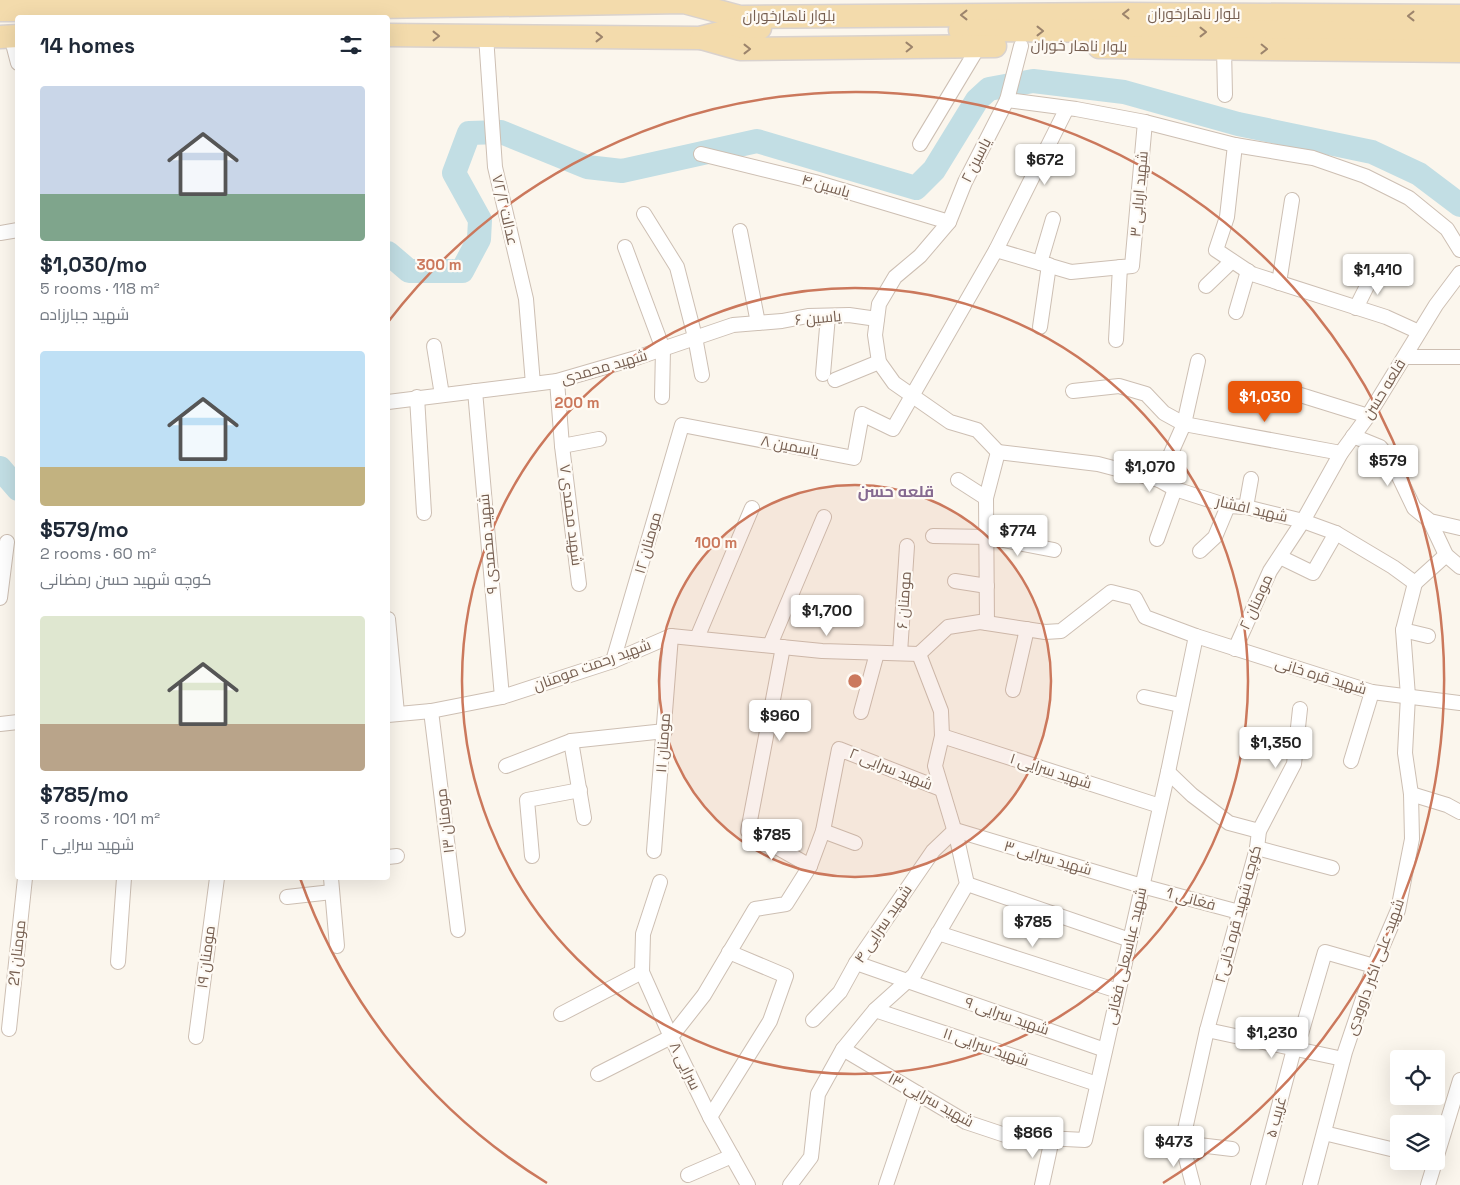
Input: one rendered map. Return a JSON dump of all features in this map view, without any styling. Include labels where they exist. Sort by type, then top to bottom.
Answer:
[{"type":"main road","points":[[684,2],[709,0]]},
{"type":"main road","name":"بلوار ناهارخوران","points":[[0,10],[89,5],[684,2],[740,17],[1105,14],[1460,16]]},
{"type":"main road","name":"بلوار ناهارخوران","points":[[390,35],[700,38],[740,28],[1460,33]]},
{"type":"main road","name":"بلوار ناهار خوران","points":[[700,38],[740,50],[1021,46],[1460,51]]},
{"type":"street","points":[[9,36],[15,54]]},
{"type":"street","name":"عدالت ۷۲/۲","points":[[486,36],[495,167],[526,299],[533,384]]},
{"type":"street","points":[[920,144],[979,46]]},
{"type":"street","name":"یاسین ۲","points":[[879,362],[875,335],[879,304],[895,277],[920,256],[949,222],[965,182],[1008,96],[1021,46]]},
{"type":"street","points":[[1224,48],[1225,95]]},
{"type":"street","points":[[1008,96],[1146,122],[1235,145],[1314,158],[1365,176],[1409,198],[1447,229],[1460,250]]},
{"type":"street","points":[[912,395],[996,250],[1067,108]]},
{"type":"street","name":"شهید اربابی ۳","points":[[1116,340],[1146,122]]},
{"type":"street","points":[[1235,145],[1227,217],[1216,250],[1248,271],[1386,317],[1419,332]]},
{"type":"street","name":"یاسین ۴","points":[[702,154],[815,182],[949,222]]},
{"type":"street","points":[[1280,283],[1292,200]]},
{"type":"street","points":[[644,214],[677,267],[696,337],[702,375]]},
{"type":"street","points":[[1040,327],[1045,264],[1053,219]]},
{"type":"street","points":[[0,233],[15,230]]},
{"type":"street","points":[[740,231],[758,323]]},
{"type":"street","points":[[625,246],[662,349],[662,397]]},
{"type":"street","points":[[996,250],[1071,272],[1126,266]]},
{"type":"street","points":[[1206,286],[1232,261]]},
{"type":"street","points":[[1356,308],[1378,264],[1398,276]]},
{"type":"street","points":[[1236,312],[1248,271]]},
{"type":"street","name":"قلعه حسن","points":[[1280,558],[1341,453],[1368,416],[1419,332],[1460,273]]},
{"type":"street","name":"یاسین ۶","points":[[758,323],[849,315],[877,319]]},
{"type":"street","points":[[828,316],[829,377],[879,362],[894,383],[950,422],[977,430],[998,452],[986,498],[988,537],[987,623]]},
{"type":"street","name":"شهید محمدی","points":[[390,402],[556,381],[733,325],[758,323]]},
{"type":"street","points":[[434,346],[442,395]]},
{"type":"street","points":[[1404,356],[1460,356]]},
{"type":"street","points":[[1159,480],[1184,424],[1198,361]]},
{"type":"street","name":"شهید محمدی ۷","points":[[556,381],[579,584]]},
{"type":"street","points":[[1073,391],[1119,386],[1146,394],[1164,413],[1184,424],[1341,453]]},
{"type":"street","name":"۹ شهید محمدی","points":[[475,391],[502,697]]},
{"type":"street","points":[[1294,393],[1368,416]]},
{"type":"street","name":"یاسمین ۸","points":[[682,426],[854,458],[862,414],[893,429],[912,395]]},
{"type":"street","points":[[417,397],[424,513]]},
{"type":"street","name":"مومنان ۱۲","points":[[613,661],[682,426]]},
{"type":"street","points":[[1353,436],[1380,447],[1391,460],[1414,508],[1430,521],[1446,555],[1460,567]]},
{"type":"street","name":"شهید محمدی ۷","points":[[562,446],[599,440]]},
{"type":"street","name":"شهید افشار","points":[[998,452],[1098,464],[1159,480],[1175,488],[1228,506],[1246,507],[1303,521],[1336,533],[1394,567],[1415,583]]},
{"type":"street","points":[[1246,507],[1250,479]]},
{"type":"street","points":[[958,480],[986,498]]},
{"type":"street","points":[[1157,539],[1175,488]]},
{"type":"street","points":[[1200,551],[1215,537],[1228,506]]},
{"type":"street","points":[[697,638],[752,508]]},
{"type":"street","points":[[810,866],[748,831],[777,646],[824,516]]},
{"type":"street","points":[[1430,521],[1460,528]]},
{"type":"street","points":[[1280,558],[1314,573],[1336,533]]},
{"type":"street","points":[[933,536],[988,537],[1054,550]]},
{"type":"street","points":[[0,598],[8,540]]},
{"type":"street","name":"مومنان ۶","points":[[900,653],[907,546]]},
{"type":"street","points":[[1415,583],[1446,555]]},
{"type":"street","name":"۲ مومنان","points":[[1235,649],[1270,571],[1280,558]]},
{"type":"street","points":[[955,582],[987,586]]},
{"type":"street","name":"شهید علی اکبر داوودی","points":[[1310,1185],[1343,1059],[1374,966],[1398,910],[1412,839],[1411,794],[1406,753],[1408,696],[1403,630],[1415,583]]},
{"type":"street","points":[[790,1185],[812,1157],[818,1094],[843,1049],[875,1010],[908,982],[967,884],[955,830],[934,766],[942,736],[941,711],[919,654],[948,627],[980,622],[1027,629],[1062,631],[1111,592],[1135,598],[1146,617],[1235,649]]},
{"type":"street","points":[[1014,690],[1027,629]]},
{"type":"street","points":[[1403,630],[1428,636]]},
{"type":"street","name":"شهید رحمت مومنان","points":[[392,714],[432,711],[502,697],[613,661],[671,636],[822,651],[919,654]]},
{"type":"street","name":"مومنان ۱۱","points":[[654,851],[671,636]]},
{"type":"street","name":"شهید عباسعلی فغانی","points":[[1085,1140],[1168,772],[1180,705],[1196,636]]},
{"type":"street","name":"شهید قره خانی","points":[[1235,649],[1372,692],[1459,701]]},
{"type":"street","points":[[861,712],[878,653]]},
{"type":"street","points":[[390,666],[392,714]]},
{"type":"street","points":[[1351,762],[1372,692]]},
{"type":"street","points":[[1144,697],[1180,705]]},
{"type":"street","points":[[1168,772],[1192,795],[1229,823],[1259,831],[1294,764],[1300,709]]},
{"type":"street","name":"مومنان ۱۳","points":[[432,711],[458,930]]},
{"type":"street","points":[[0,724],[15,722]]},
{"type":"street","points":[[506,766],[571,741],[665,730]]},
{"type":"street","name":"شهید سرایی ۱","points":[[942,736],[1160,806]]},
{"type":"street","points":[[571,741],[584,818]]},
{"type":"street","name":"شهید سرایی ۲","points":[[704,995],[755,909],[786,904],[810,866],[823,831],[840,749],[941,789]]},
{"type":"street","points":[[532,856],[527,800],[580,790]]},
{"type":"street","points":[[1411,794],[1447,805],[1460,812]]},
{"type":"street","name":"شهید سرایی ۳","points":[[955,830],[1142,886]]},
{"type":"street","name":"شهید سرایی ۴","points":[[814,1020],[840,992],[856,963],[932,852],[955,830]]},
{"type":"street","points":[[823,831],[855,843]]},
{"type":"street","name":"کوچه شهید قره خانی۲","points":[[1182,1144],[1207,1030],[1257,848],[1259,831]]},
{"type":"street","points":[[1257,848],[1332,868]]},
{"type":"street","name":"مومنان 21","points":[[9,1029],[25,880]]},
{"type":"street","points":[[118,962],[124,880]]},
{"type":"street","name":"مومنان ۱۹","points":[[196,1037],[217,880]]},
{"type":"street","points":[[598,1074],[671,1037],[642,972],[643,934],[660,882]]},
{"type":"street","points":[[967,884],[1130,940]]},
{"type":"street","points":[[287,897],[332,885],[337,946]]},
{"type":"street","name":"فغانی 1","points":[[1142,886],[1239,912]]},
{"type":"street","points":[[938,933],[1118,991]]},
{"type":"street","points":[[710,1117],[770,1021],[786,976],[729,952]]},
{"type":"street","points":[[1300,1034],[1325,952],[1374,966]]},
{"type":"street","name":"شهید سرایی ۹","points":[[856,963],[1105,1050]]},
{"type":"street","points":[[561,1014],[642,972]]},
{"type":"street","name":"سرایی ۸","points":[[704,995],[671,1037],[710,1117],[748,1185]]},
{"type":"street","name":"شهید سرایی ۱۱","points":[[875,1010],[1097,1084]]},
{"type":"street","points":[[1207,1030],[1343,1059]]},
{"type":"street","name":"شهید سرایی ۱۳","points":[[843,1049],[966,1122],[1008,1136],[1085,1140]]},
{"type":"street","name":"غریب ۵","points":[[1258,1185],[1294,1049]]},
{"type":"street","points":[[1445,1133],[1460,1080]]},
{"type":"street","points":[[886,1185],[918,1093]]},
{"type":"street","points":[[1324,1133],[1390,1149]]},
{"type":"street","points":[[1042,1185],[1052,1139]]},
{"type":"street","points":[[1193,1185],[1182,1144],[1232,1149]]},
{"type":"street","points":[[688,1175],[732,1156]]},
{"type":"street","points":[[1428,1185],[1434,1170]]},
{"type":"waterway","points":[[390,255],[409,271],[462,271],[479,239],[480,220],[454,173],[469,133],[501,132],[587,167],[622,171],[757,141],[916,188],[934,170],[977,100],[989,89],[1033,81],[1124,92],[1238,124],[1372,152],[1419,174],[1460,205]]},
{"type":"waterway","points":[[0,468],[15,486]]},
{"type":"district","name":"قلعه حسن","points":[[896,491]]}]
